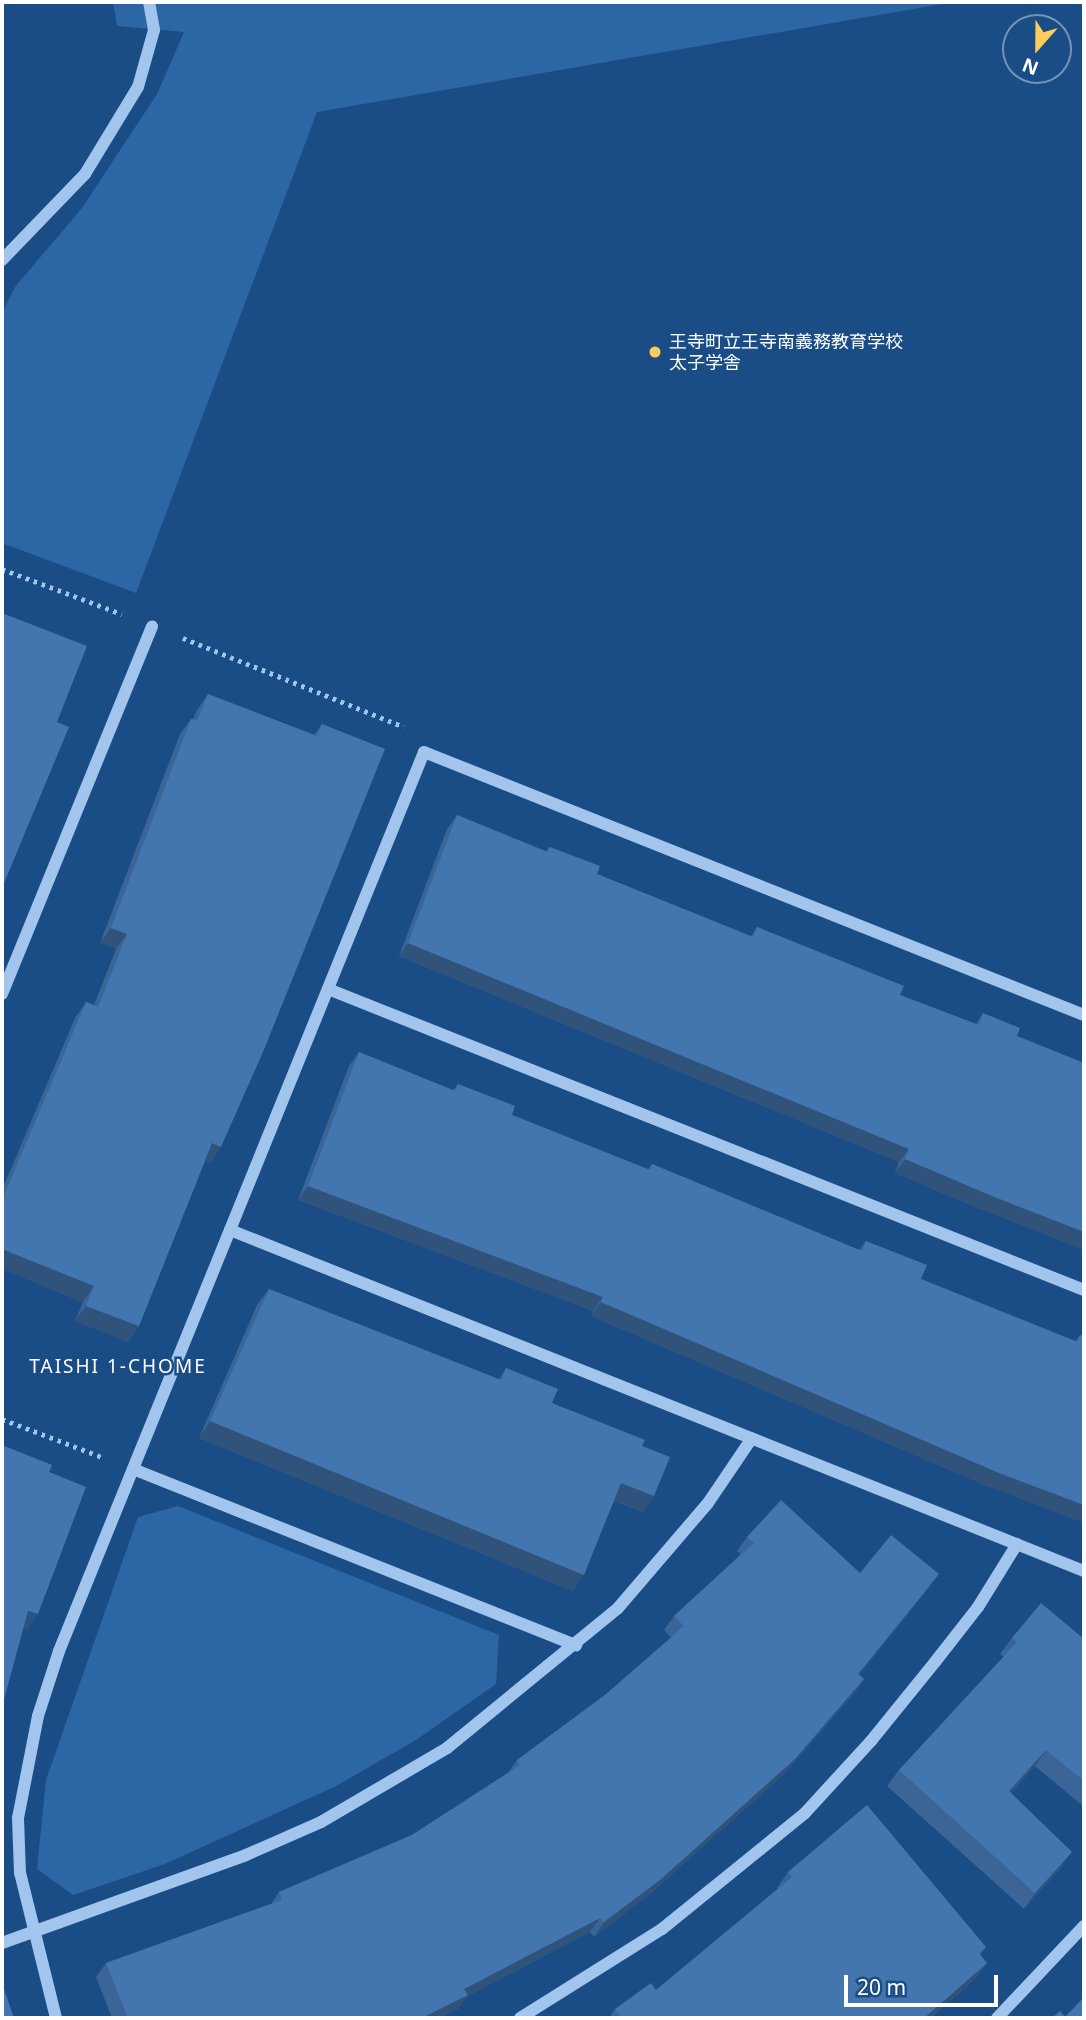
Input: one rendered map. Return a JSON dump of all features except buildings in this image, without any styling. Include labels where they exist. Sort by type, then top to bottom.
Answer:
[{"type":"street","points":[[2,260],[85,174],[138,87],[154,30],[149,2]]},
{"type":"street","points":[[2,994],[152,626]]},
{"type":"street","points":[[56,2018],[32,1932],[20,1873],[18,1818],[25,1768],[59,1651],[424,752],[1084,1015]]},
{"type":"street","points":[[328,989],[1084,1290]]},
{"type":"street","points":[[230,1230],[1084,1571]]},
{"type":"street","points":[[2,1943],[246,1855],[321,1822],[447,1748],[576,1645],[659,1562],[752,1438]]},
{"type":"street","points":[[133,1469],[576,1645]]},
{"type":"street","points":[[520,2018],[662,1929],[804,1813],[871,1741],[944,1651],[978,1607],[1017,1544]]},
{"type":"street","points":[[997,2018],[1084,1926]]},
{"type":"path","points":[[2,569],[401,723]]},
{"type":"path","points":[[2,1419],[133,1469]]},
{"type":"shaded area","points":[[113,2],[954,2],[317,112],[136,593],[2,543],[2,313],[15,287],[82,208],[157,94],[184,32],[117,26]]},
{"type":"shaded area","points":[[178,1506],[499,1635],[496,1684],[416,1740],[336,1786],[165,1864],[73,1895],[37,1869],[46,1780],[138,1517]]},
{"type":"place","name":"王寺町立王寺南義務教育学校 太子学舎","points":[[655,352]]},
{"type":"district","name":"TAISHI 1-CHOME","points":[[118,1367]]}]
